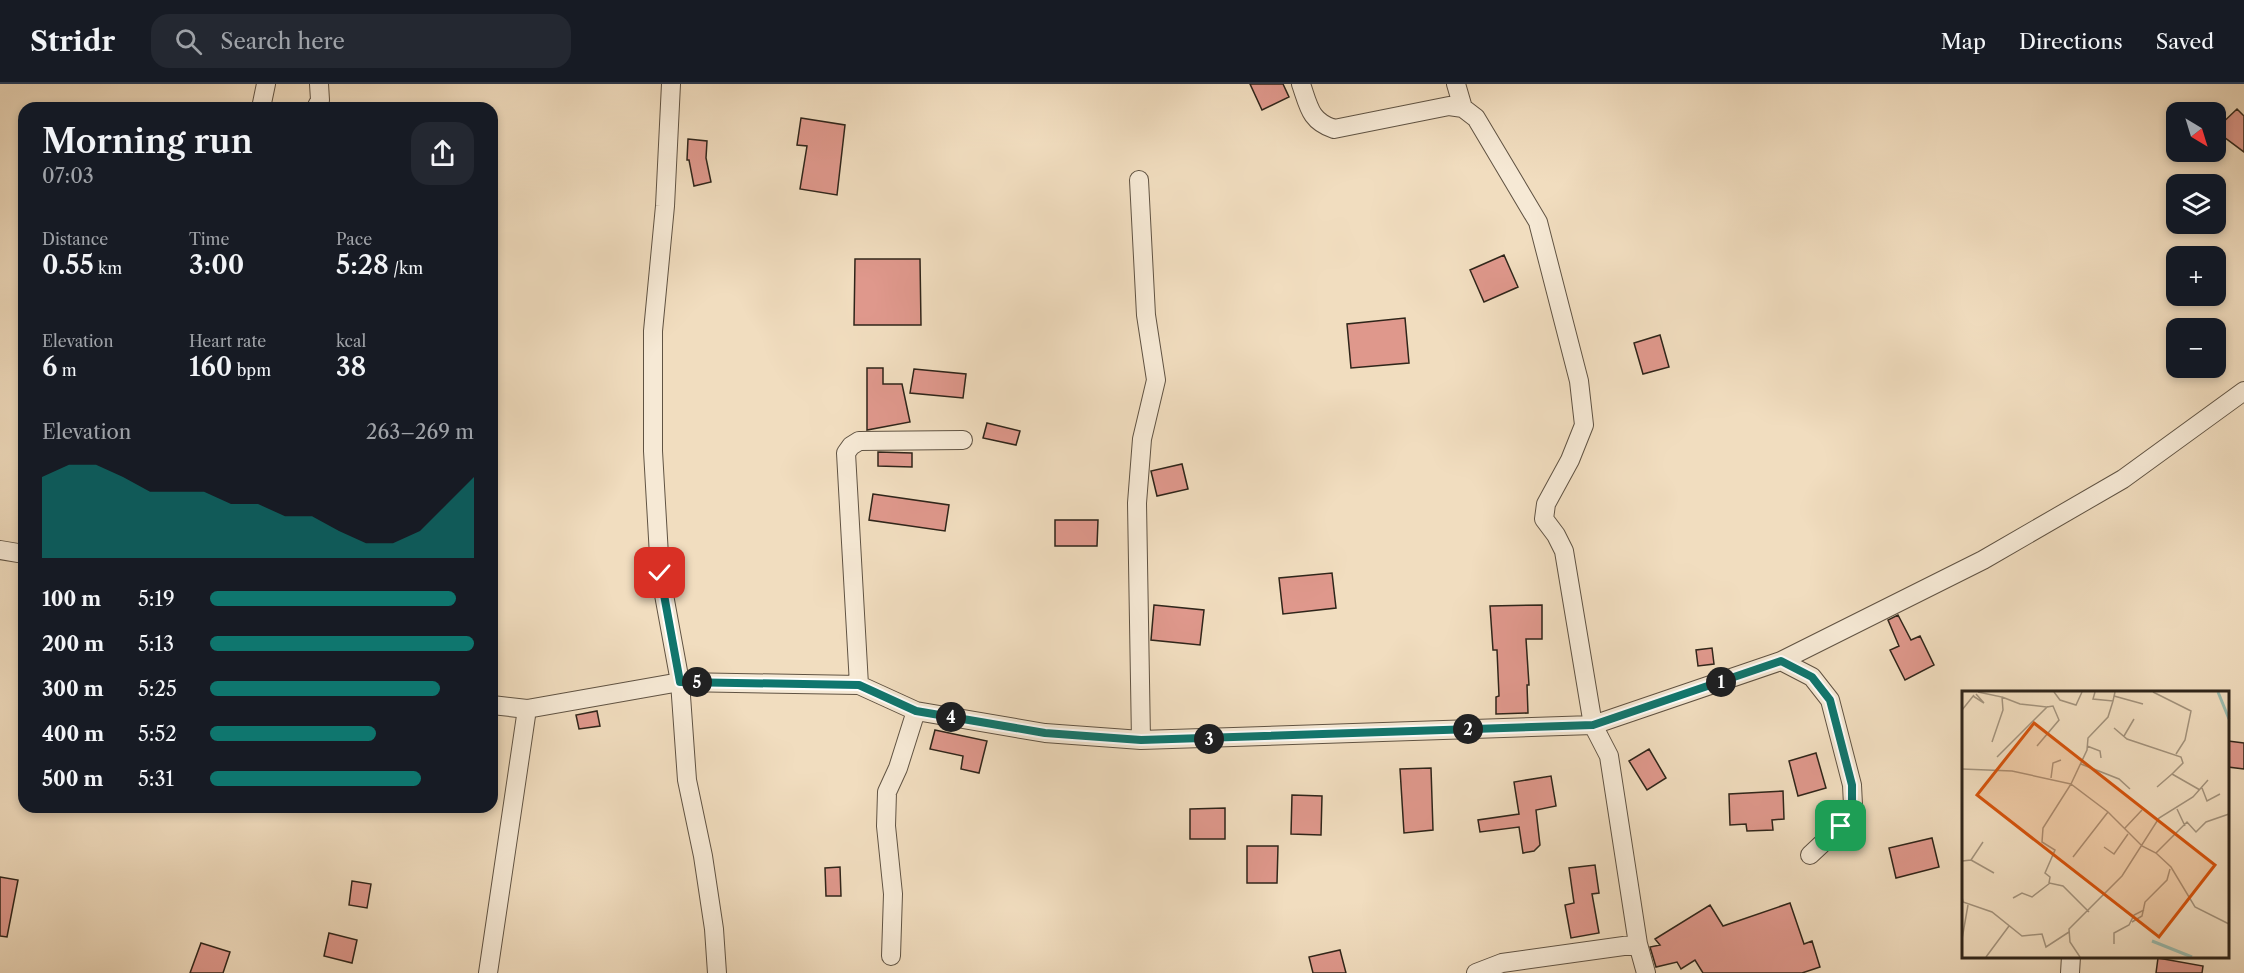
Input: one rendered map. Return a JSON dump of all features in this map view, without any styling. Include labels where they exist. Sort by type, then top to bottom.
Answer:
[{"type":"street","points":[[262,102],[266,84]]},
{"type":"street","points":[[319,84],[319,102]]},
{"type":"street","points":[[671,84],[665,206],[653,331],[653,451],[660,573],[680,682],[687,780],[710,898],[717,973]]},
{"type":"street","points":[[1301,84],[1311,112],[1321,124],[1334,129],[1449,106],[1464,108]]},
{"type":"street","points":[[1456,84],[1464,108],[1476,118],[1538,222],[1580,381],[1584,425],[1570,460],[1546,504],[1544,519],[1564,551],[1593,725],[1609,756],[1638,944],[1646,973]]},
{"type":"street","points":[[1139,180],[1146,315],[1156,380],[1142,440],[1137,502],[1141,740]]},
{"type":"street","points":[[498,706],[527,709],[680,682],[859,685],[916,711],[1045,733],[1141,740],[1593,725],[1781,661],[1983,560],[2123,479],[2244,391]]},
{"type":"street","points":[[859,685],[846,453],[859,441],[963,440]]},
{"type":"street","points":[[0,550],[18,553]]},
{"type":"street","points":[[1781,661],[1812,677],[1830,700],[1852,785],[1852,806],[1841,826],[1810,855]]},
{"type":"street","points":[[488,973],[527,709]]},
{"type":"street","points":[[891,956],[893,894],[886,826],[888,792],[916,711]]},
{"type":"street","points":[[1476,973],[1502,963],[1638,944]]},
{"type":"street","points":[[2070,973],[2071,958]]},
{"type":"building","points":[[1250,84],[1283,84],[1289,97],[1262,110]]},
{"type":"building","points":[[2237,109],[2244,116],[2244,152],[2226,138],[2226,119]]},
{"type":"building","points":[[801,118],[845,125],[837,195],[800,189],[807,146],[797,145]]},
{"type":"building","points":[[688,139],[707,141],[706,158],[711,182],[694,186],[689,160],[687,160]]},
{"type":"building","points":[[1504,255],[1518,287],[1484,302],[1470,270]]},
{"type":"building","points":[[855,259],[920,259],[921,325],[854,325]]},
{"type":"building","points":[[1405,318],[1409,363],[1351,368],[1347,324]]},
{"type":"building","points":[[1660,335],[1669,367],[1643,374],[1634,343]]},
{"type":"building","points":[[867,368],[883,368],[883,384],[902,384],[910,422],[867,430]]},
{"type":"building","points":[[914,369],[966,374],[963,398],[910,393]]},
{"type":"building","points":[[987,423],[1020,431],[1016,445],[983,438]]},
{"type":"building","points":[[878,452],[912,453],[912,467],[878,466]]},
{"type":"building","points":[[1182,464],[1188,489],[1157,496],[1151,471]]},
{"type":"building","points":[[873,494],[949,505],[945,531],[869,520]]},
{"type":"building","points":[[1055,520],[1098,520],[1097,546],[1055,546]]},
{"type":"building","points":[[1332,573],[1336,608],[1283,614],[1279,578]]},
{"type":"building","points":[[1154,605],[1204,610],[1200,645],[1151,640]]},
{"type":"building","points":[[1542,605],[1542,639],[1526,639],[1528,713],[1496,714],[1496,697],[1499,696],[1497,650],[1493,650],[1490,606]]},
{"type":"building","points":[[1898,615],[1911,640],[1920,636],[1934,665],[1905,680],[1890,650],[1899,646],[1888,620]]},
{"type":"building","points":[[1712,648],[1714,664],[1698,666],[1696,650]]},
{"type":"building","points":[[597,711],[600,726],[579,729],[576,715]]},
{"type":"building","points":[[935,730],[987,741],[979,773],[961,769],[963,756],[930,749]]},
{"type":"building","points":[[2229,741],[2244,743],[2244,769],[2229,767]]},
{"type":"building","points":[[1649,749],[1666,778],[1647,790],[1629,761]]},
{"type":"building","points":[[1816,753],[1826,788],[1798,796],[1789,761]]},
{"type":"building","points":[[1431,768],[1433,830],[1404,833],[1400,769]]},
{"type":"building","points":[[1551,776],[1556,806],[1536,810],[1540,845],[1534,851],[1523,853],[1519,827],[1480,832],[1478,820],[1519,814],[1514,782]]},
{"type":"building","points":[[1783,791],[1784,819],[1772,820],[1773,830],[1747,831],[1746,824],[1730,825],[1729,794]]},
{"type":"building","points":[[1292,795],[1322,796],[1321,835],[1291,834]]},
{"type":"building","points":[[1225,808],[1225,839],[1190,839],[1190,809]]},
{"type":"building","points":[[1932,838],[1939,867],[1896,878],[1889,848]]},
{"type":"building","points":[[1247,846],[1278,846],[1277,883],[1247,883]]},
{"type":"building","points":[[1595,865],[1599,893],[1592,894],[1599,933],[1571,938],[1565,905],[1574,903],[1569,868]]},
{"type":"building","points":[[840,867],[841,896],[826,896],[825,868]]},
{"type":"building","points":[[0,877],[18,880],[7,937],[0,936]]},
{"type":"building","points":[[352,881],[371,884],[367,908],[349,905]]},
{"type":"building","points":[[1790,903],[1804,944],[1812,941],[1820,967],[1802,973],[1703,973],[1695,960],[1681,969],[1677,962],[1656,967],[1650,947],[1660,945],[1655,939],[1710,905],[1723,926]]},
{"type":"building","points":[[329,933],[357,940],[352,963],[324,956]]},
{"type":"building","points":[[201,943],[230,952],[223,973],[190,973]]},
{"type":"building","points":[[1340,950],[1346,973],[1313,973],[1309,957]]},
{"type":"building","points":[[2158,958],[2203,966],[2202,973],[2156,973]]},
{"type":"route","points":[[660,573],[680,682],[859,685],[916,711],[1045,733],[1141,740],[1593,725],[1781,661],[1812,677],[1830,700],[1852,785],[1852,806],[1841,826]]}]
